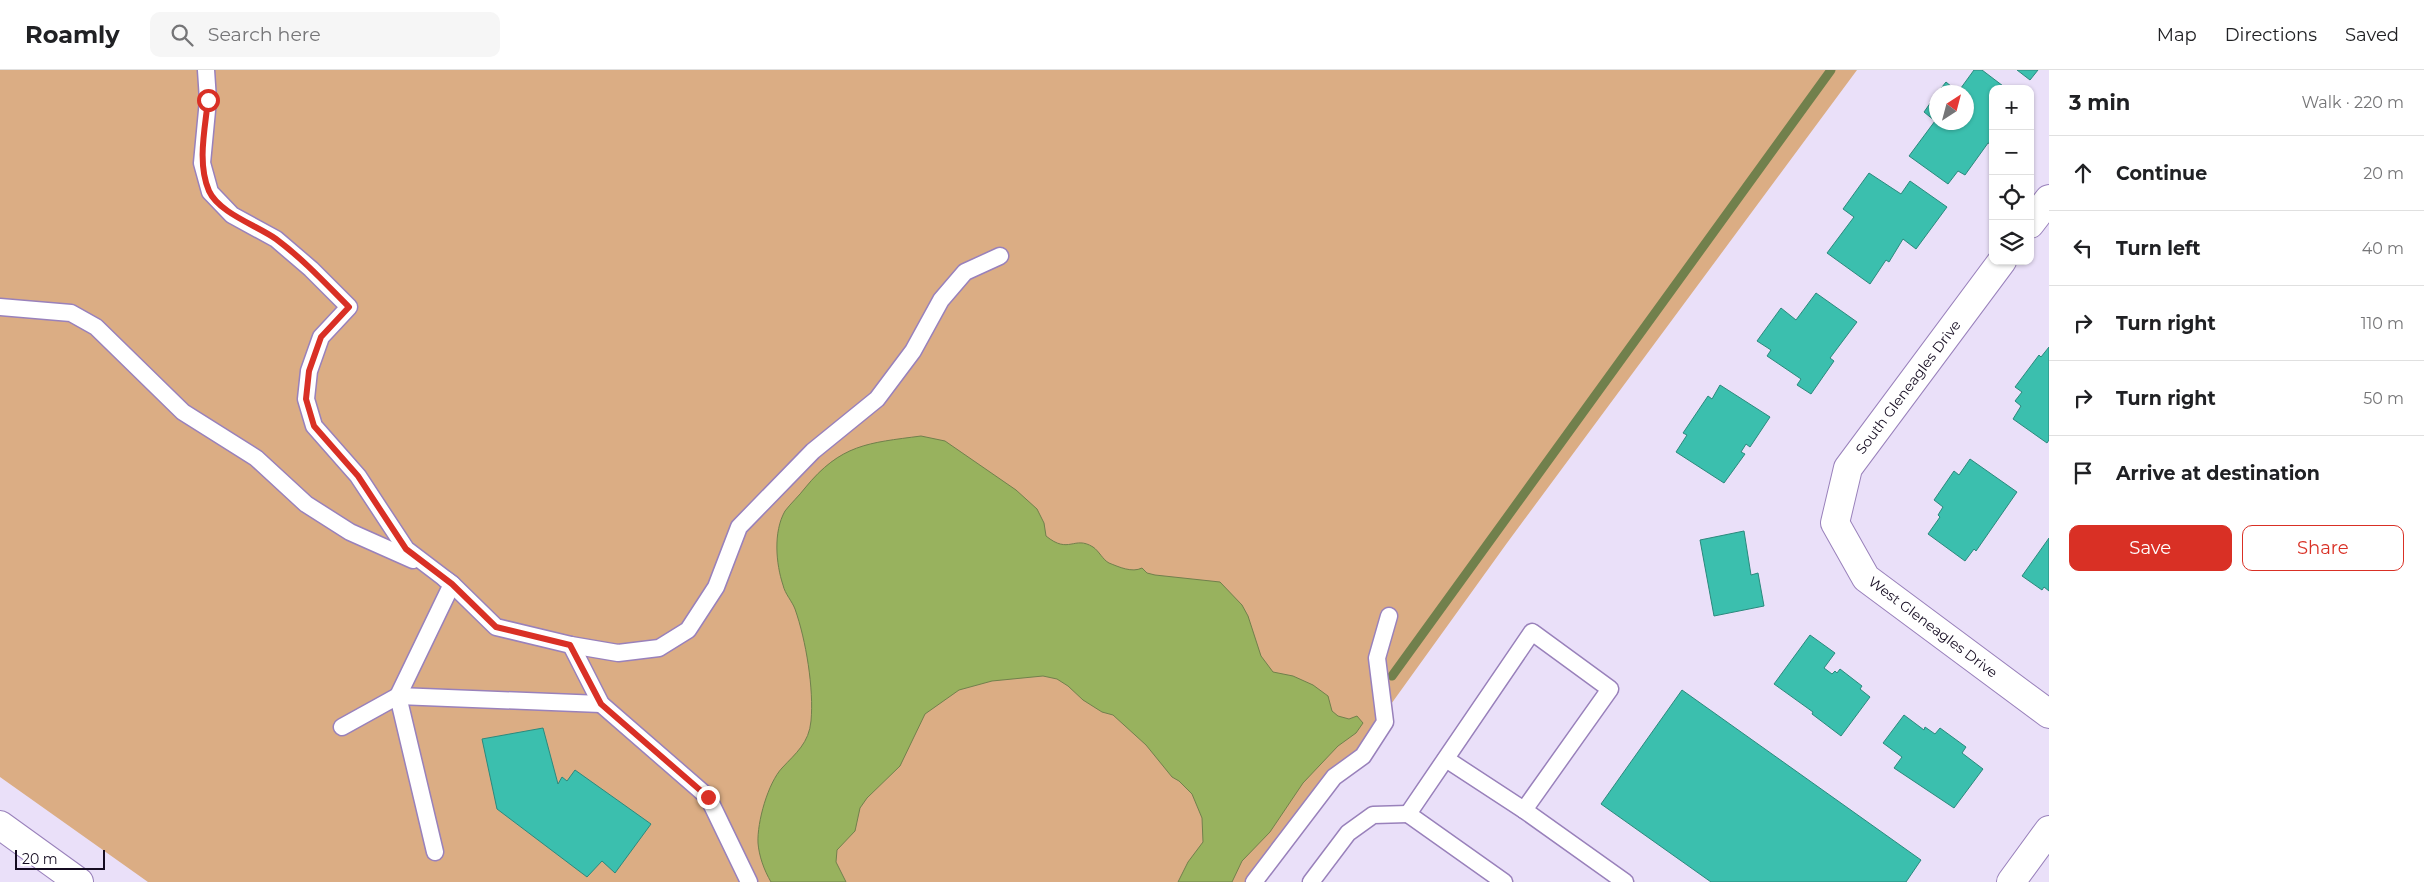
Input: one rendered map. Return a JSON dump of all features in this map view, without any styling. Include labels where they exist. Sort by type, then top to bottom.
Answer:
[{"type":"street","points":[[2033,220],[2049,199]]},
{"type":"street","name":"South Gleneagles Drive","points":[[1835,523],[1848,468],[1999,265]]},
{"type":"street","name":"West Gleneagles Drive","points":[[1835,523],[1866,578],[2049,714]]},
{"type":"street","points":[[0,824],[79,882]]},
{"type":"street","points":[[2010,882],[2049,830]]},
{"type":"lane","points":[[206,70],[208,100],[202,163],[210,192],[232,214],[276,239],[311,269],[349,307],[321,337],[309,371],[306,399],[314,426],[358,476],[406,549],[452,584],[496,627],[570,645],[618,653],[659,648],[688,630],[716,587],[739,527],[813,451],[876,399],[913,351],[941,300],[964,272],[1000,256]]},
{"type":"lane","points":[[0,307],[71,313],[96,326],[183,412],[256,458],[306,504],[350,532],[404,555],[452,584]]},
{"type":"lane","points":[[435,852],[398,696],[452,584]]},
{"type":"lane","points":[[1254,882],[1334,777],[1363,756],[1385,722],[1377,658],[1389,616]]},
{"type":"lane","points":[[1408,814],[1532,632],[1610,689],[1524,810]]},
{"type":"lane","points":[[570,645],[601,704],[708,797],[749,882]]},
{"type":"lane","points":[[342,727],[398,696],[601,704]]},
{"type":"lane","points":[[1446,759],[1524,810],[1625,882]]},
{"type":"lane","points":[[1311,882],[1348,833],[1373,815],[1408,814],[1504,882]]},
{"type":"shaded area","points":[[0,70],[1857,70],[1507,543],[1263,882],[148,882],[0,777]]},
{"type":"shaded area","points":[[921,436],[945,441],[1016,490],[1037,509],[1044,523],[1046,536],[1060,544],[1086,544],[1093,547],[1107,562],[1126,569],[1142,568],[1147,573],[1155,575],[1220,582],[1242,605],[1248,616],[1261,656],[1273,672],[1293,676],[1313,685],[1328,696],[1332,711],[1338,716],[1349,719],[1357,716],[1363,723],[1356,733],[1338,746],[1303,783],[1270,832],[1242,861],[1232,882],[1178,882],[1188,862],[1203,842],[1202,818],[1192,794],[1172,777],[1146,745],[1113,715],[1102,712],[1083,700],[1057,679],[1043,676],[992,681],[959,690],[925,714],[900,766],[867,798],[860,808],[855,831],[837,850],[836,862],[846,882],[771,882],[762,863],[758,843],[761,814],[772,783],[808,736],[812,708],[803,635],[795,609],[784,588],[777,558],[777,538],[781,519],[787,508],[818,473],[844,454],[870,444]]},
{"type":"building","points":[[1974,70],[1982,70],[2002,85],[1989,85],[1989,143],[1965,175],[1958,171],[1948,184],[1909,156],[1929,129],[1974,130],[1974,85],[1963,85]]},
{"type":"building","points":[[2017,70],[2038,70],[2030,80]]},
{"type":"building","points":[[1929,105],[1929,116],[1924,112]]},
{"type":"building","points":[[1869,173],[1901,194],[1910,181],[1947,207],[1916,249],[1903,239],[1889,262],[1886,260],[1870,284],[1827,253],[1854,217],[1843,209]]},
{"type":"building","points":[[1816,293],[1857,322],[1830,358],[1834,361],[1811,394],[1797,385],[1801,379],[1767,356],[1771,350],[1757,341],[1781,308],[1796,320]]},
{"type":"building","points":[[2049,347],[2049,440],[2047,443],[2013,419],[2021,406],[2015,401],[2022,392],[2015,387],[2039,355],[2041,357]]},
{"type":"building","points":[[1720,385],[1770,417],[1750,447],[1746,444],[1741,452],[1745,454],[1724,483],[1676,452],[1687,435],[1683,433],[1708,396],[1712,399]]},
{"type":"building","points":[[1970,459],[2017,492],[1976,551],[1974,549],[1965,561],[1928,534],[1940,517],[1938,515],[1943,507],[1934,500],[1954,471],[1959,475]]},
{"type":"building","points":[[1744,531],[1751,575],[1758,573],[1764,606],[1714,616],[1700,540]]},
{"type":"building","points":[[2049,538],[2049,591],[2044,587],[2042,590],[2022,576]]},
{"type":"building","points":[[1810,635],[1835,653],[1824,668],[1832,674],[1835,671],[1837,673],[1840,669],[1862,686],[1860,689],[1870,697],[1841,736],[1812,714],[1813,712],[1774,684]]},
{"type":"building","points":[[1682,690],[1921,860],[1906,882],[1711,882],[1601,804]]},
{"type":"building","points":[[1904,715],[1924,730],[1925,727],[1935,734],[1940,728],[1966,747],[1962,753],[1983,769],[1954,808],[1894,768],[1902,757],[1883,743]]},
{"type":"building","points":[[543,728],[558,784],[562,777],[567,781],[575,770],[651,824],[615,873],[602,861],[587,877],[497,809],[482,739]]},
{"type":"waterway","points":[[1392,676],[1831,70]]},
{"type":"route","points":[[208,100],[202,163],[210,192],[232,214],[276,239],[311,269],[349,307],[321,337],[309,371],[306,399],[314,426],[358,476],[380,506],[406,549],[452,584],[496,627],[570,645],[601,704],[708,797]]}]
